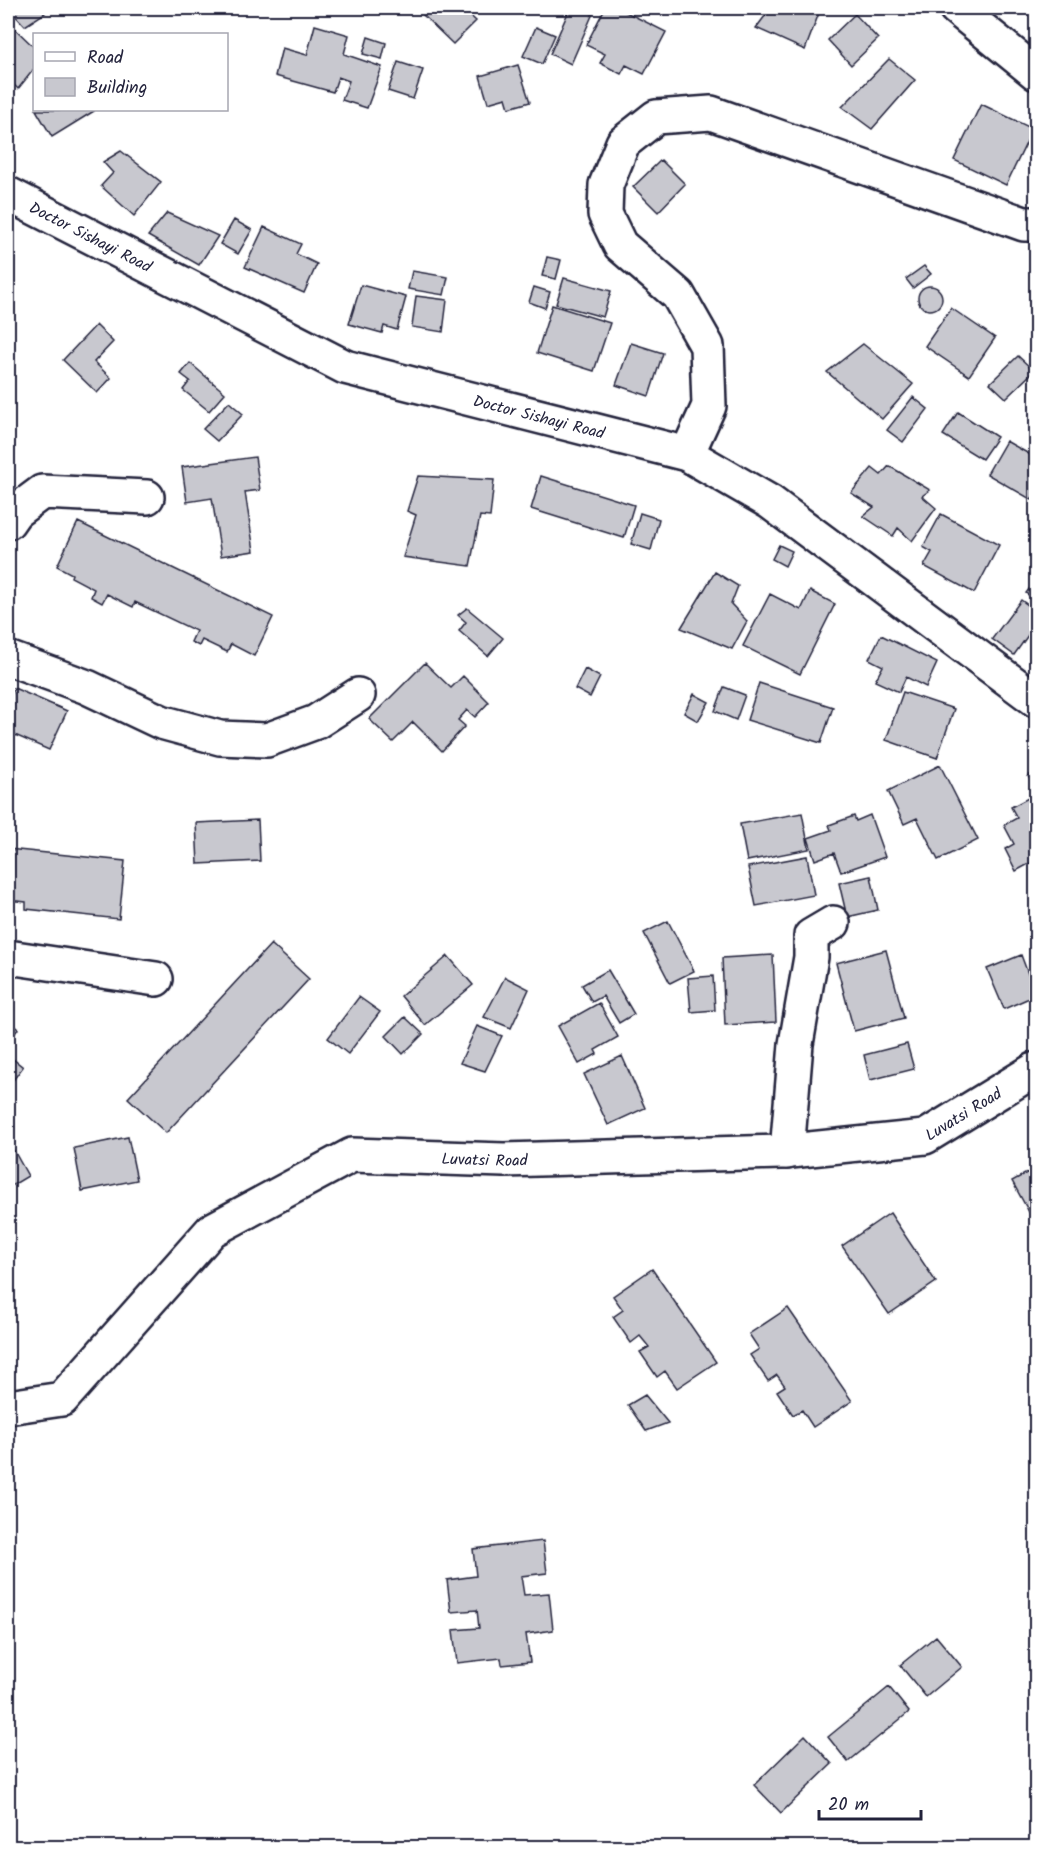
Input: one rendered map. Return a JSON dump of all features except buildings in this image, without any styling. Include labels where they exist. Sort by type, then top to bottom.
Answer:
[{"type":"street","points":[[956,8],[1036,73]]},
{"type":"street","points":[[687,454],[709,406],[706,346],[678,295],[620,245],[605,214],[606,185],[623,143],[656,117],[711,113],[1024,224],[1036,224]]},
{"type":"street","name":"Doctor Sishayi Road","points":[[8,194],[345,367],[687,454],[770,502],[1036,700]]},
{"type":"street","points":[[8,522],[15,512],[42,492],[147,497]]},
{"type":"street","points":[[8,658],[87,687],[161,722],[220,738],[267,740],[316,722],[358,695]]},
{"type":"street","points":[[787,1152],[796,1044],[811,957],[811,936],[833,923]]},
{"type":"street","points":[[8,957],[156,979]]},
{"type":"street","name":"Luvatsi Road","points":[[8,1407],[62,1399],[212,1230],[352,1155],[504,1160],[787,1152],[925,1137],[1036,1069]]}]
